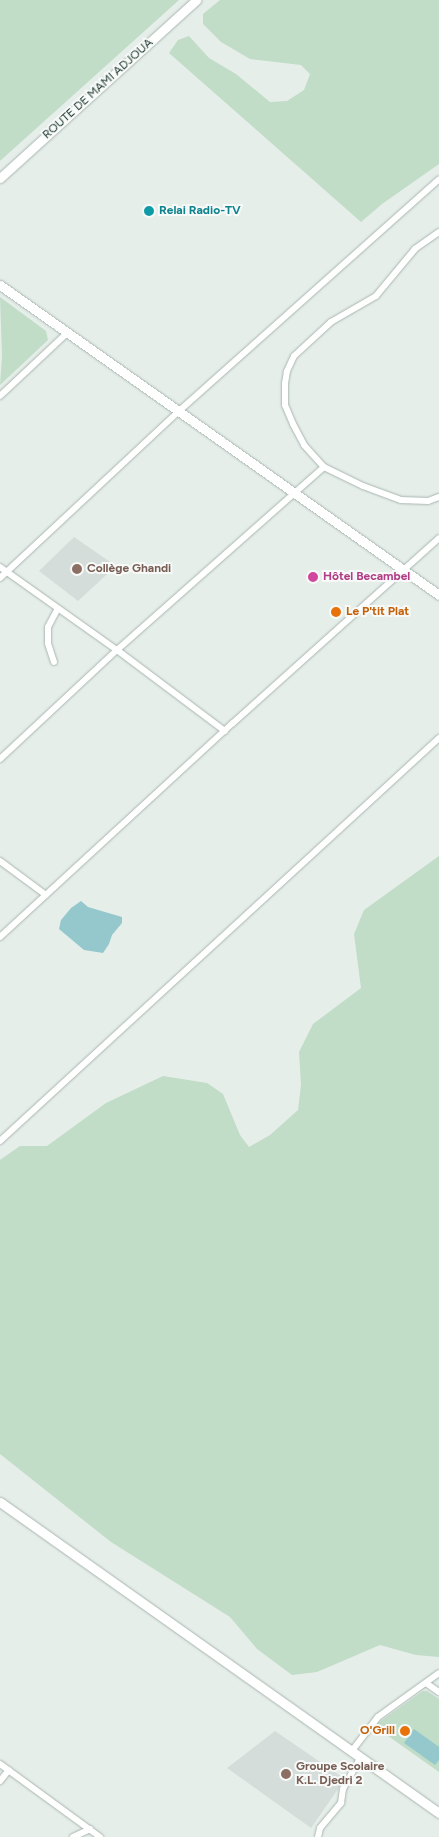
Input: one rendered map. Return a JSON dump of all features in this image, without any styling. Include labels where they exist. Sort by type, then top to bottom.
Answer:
[{"type":"street","name":"ROUTE DE MAMI ADJOUA","points":[[0,178],[196,0]]},
{"type":"street","points":[[0,578],[179,411],[439,178]]},
{"type":"street","points":[[439,232],[414,249],[376,296],[331,322],[294,356],[285,383],[285,405],[304,444],[324,467],[364,486],[401,500],[428,501],[439,497]]},
{"type":"street","points":[[0,285],[439,596]]},
{"type":"street","points":[[0,396],[67,333]]},
{"type":"street","points":[[0,759],[118,650],[324,467]]},
{"type":"street","points":[[0,938],[439,538]]},
{"type":"street","points":[[0,567],[118,650],[225,731]]},
{"type":"street","points":[[54,662],[48,643],[48,627],[58,608]]},
{"type":"street","points":[[0,1140],[439,738]]},
{"type":"street","points":[[0,861],[46,896]]},
{"type":"street","points":[[0,1502],[439,1813]]},
{"type":"street","points":[[351,1752],[378,1717],[439,1673]]},
{"type":"street","points":[[426,1682],[439,1692]]},
{"type":"street","points":[[318,1837],[320,1828],[341,1803],[343,1789],[360,1758]]},
{"type":"street","points":[[0,1764],[100,1837]]},
{"type":"street","points":[[0,1781],[9,1770]]},
{"type":"street","points":[[73,1837],[90,1829]]},
{"type":"shaded area","name":"Collège Ghandi","points":[[74,537],[116,566],[78,601],[39,571]]},
{"type":"shaded area","name":"Groupe Scolaire K.L. Djedri 2","points":[[275,1731],[345,1779],[311,1828],[227,1768]]},
{"type":"green space","points":[[0,0],[179,0],[0,161]]},
{"type":"green space","points":[[220,0],[439,0],[439,164],[382,204],[361,222],[169,53],[178,40],[189,36],[209,58],[236,74],[270,102],[287,101],[304,90],[310,74],[301,65],[250,59],[221,42],[203,24],[203,14]]},
{"type":"green space","points":[[0,297],[46,331],[48,340],[0,385],[2,356]]},
{"type":"green space","points":[[439,856],[439,1657],[416,1655],[380,1645],[317,1672],[292,1675],[257,1649],[230,1617],[111,1542],[0,1454],[0,1160],[20,1146],[47,1146],[106,1103],[163,1076],[207,1083],[223,1094],[240,1135],[249,1147],[270,1135],[298,1110],[301,1085],[299,1052],[313,1024],[361,988],[354,934],[364,910]]},
{"type":"green space","points":[[423,1691],[427,1691],[439,1699],[439,1772],[374,1726]]},
{"type":"water","points":[[81,901],[88,907],[122,917],[122,923],[112,935],[103,953],[84,950],[59,929],[61,920],[71,908]]},
{"type":"water","points":[[414,1729],[439,1747],[439,1760],[435,1765],[404,1743]]},
{"type":"place","name":"Relai Radio-TV","points":[[149,211]]},
{"type":"place","name":"Collège Ghandi","points":[[77,569]]},
{"type":"place","name":"Hôtel Becambel","points":[[313,577]]},
{"type":"place","name":"Le P'tit Plat","points":[[336,612]]},
{"type":"place","name":"O'Grill","points":[[405,1731]]},
{"type":"place","name":"Groupe Scolaire K.L. Djedri 2","points":[[286,1774]]}]
